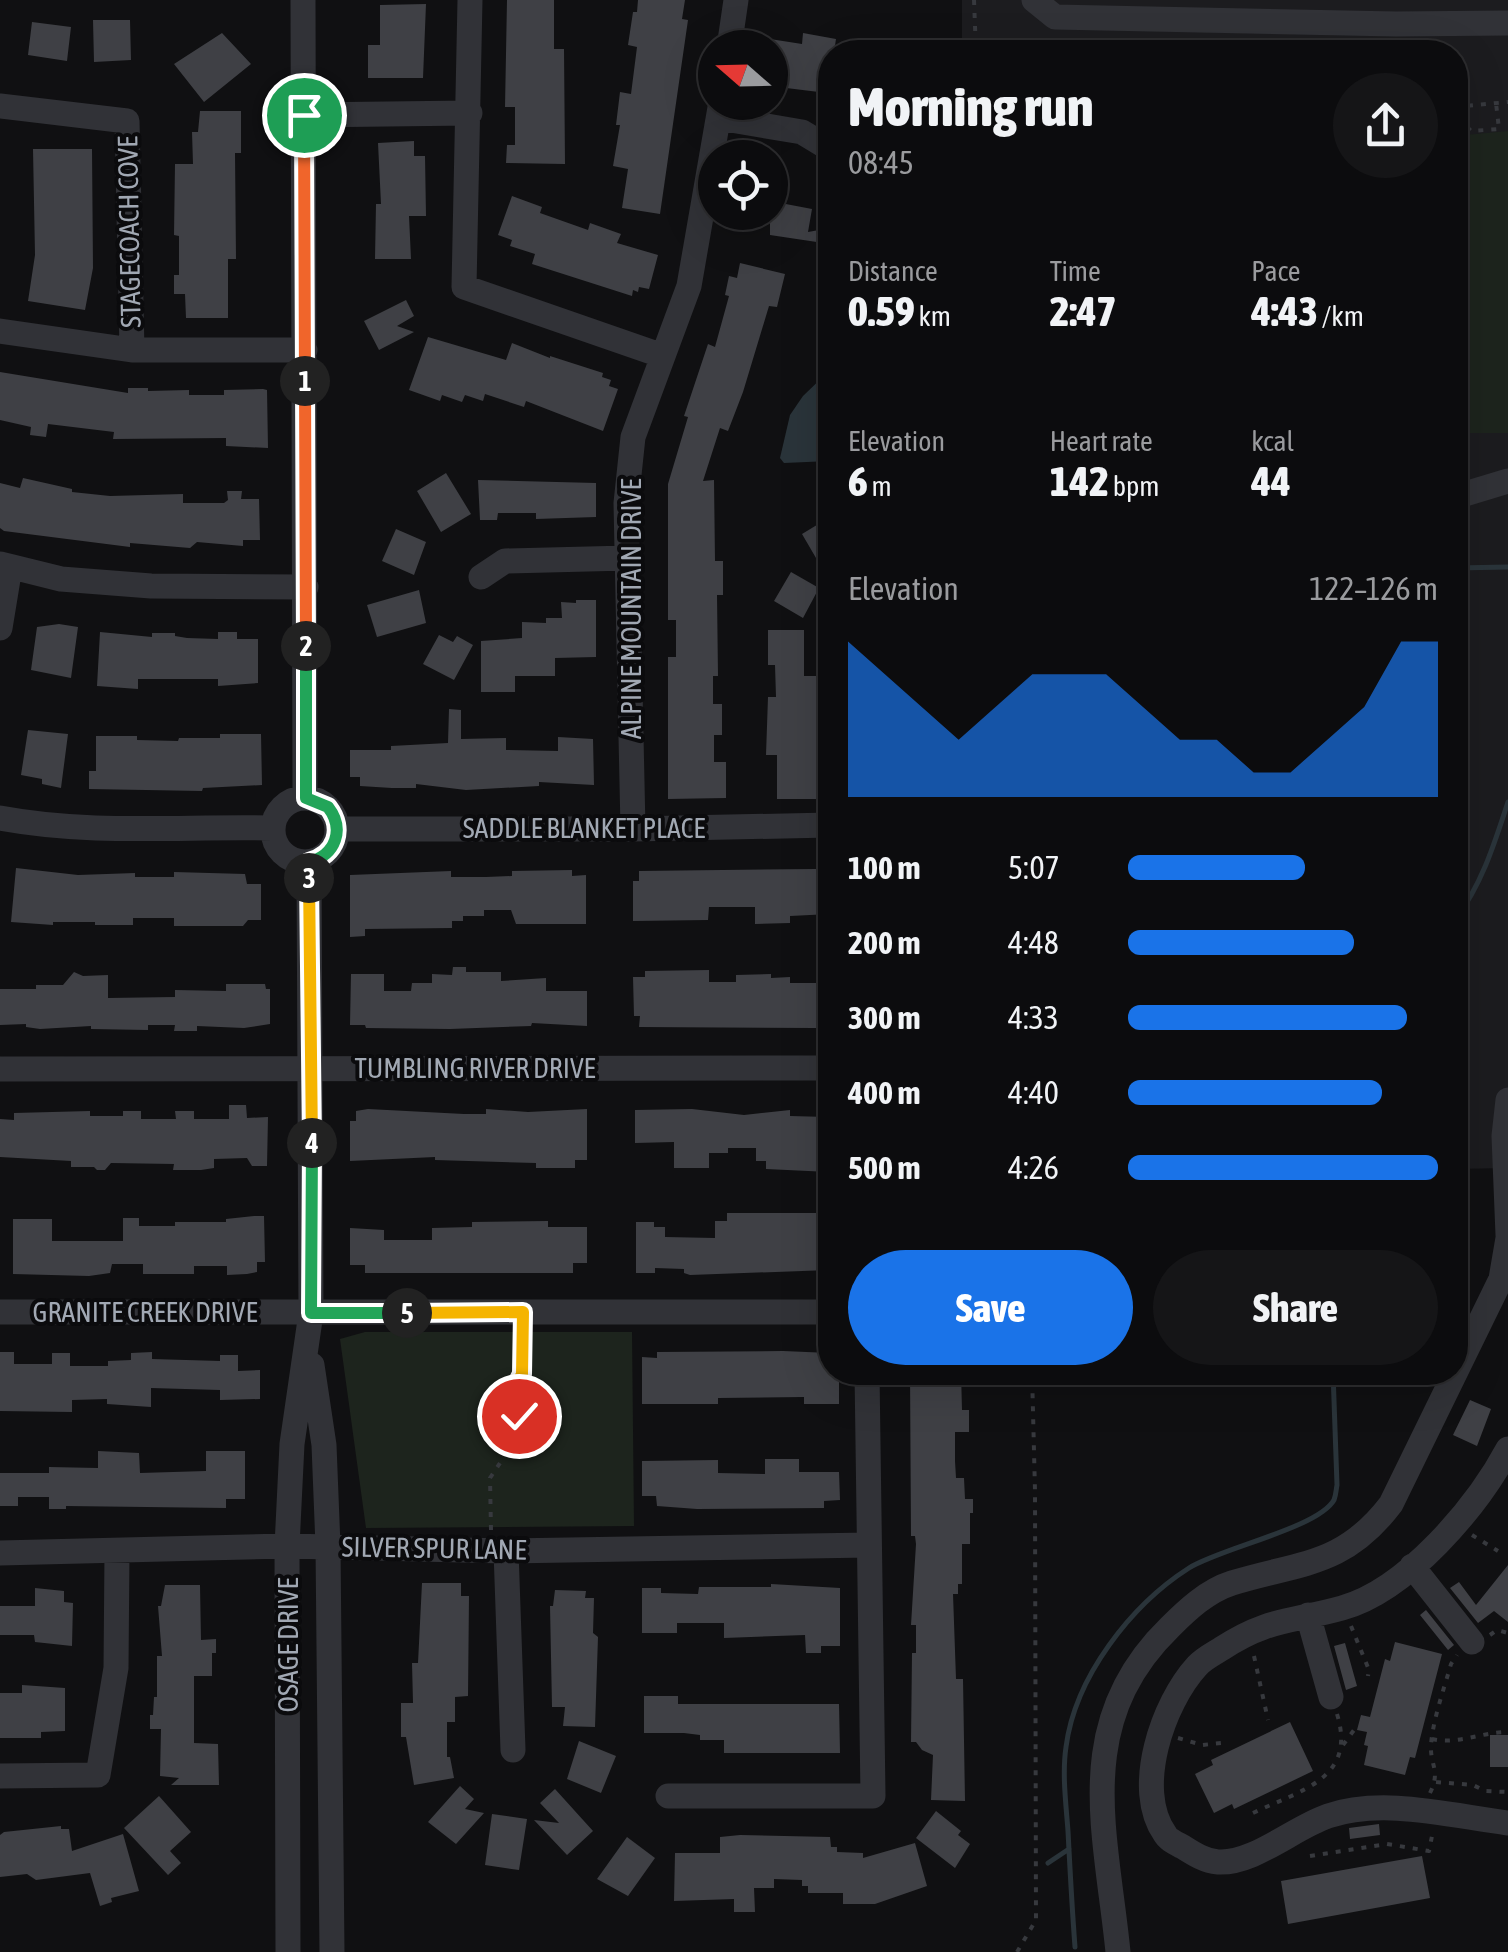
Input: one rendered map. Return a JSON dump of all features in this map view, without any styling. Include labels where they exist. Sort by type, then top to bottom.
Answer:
[{"type":"street","points":[[303,0],[306,798]]},
{"type":"street","points":[[470,0],[464,287],[662,356]]},
{"type":"street","points":[[732,30],[736,0]]},
{"type":"street","points":[[1034,0],[1055,17],[1244,11],[1348,23],[1508,23]]},
{"type":"street","points":[[1332,0],[1348,23]]},
{"type":"street","name":"STAGECOACH COVE","points":[[0,106],[126,121],[132,350]]},
{"type":"street","points":[[304,115],[470,113]]},
{"type":"street","name":"ALPINE MOUNTAIN DRIVE","points":[[633,829],[626,503],[632,437],[689,286],[718,120]]},
{"type":"street","points":[[757,120],[802,132],[818,142]]},
{"type":"street","points":[[0,331],[132,350],[305,350]]},
{"type":"street","points":[[1468,493],[1508,480]]},
{"type":"street","points":[[481,577],[506,561],[628,558]]},
{"type":"street","points":[[0,628],[5,566],[61,579],[306,588]]},
{"type":"street","points":[[306,798],[328,807],[338,829],[326,855],[299,862],[283,853],[273,828],[283,806],[306,798]]},
{"type":"street","points":[[0,818],[48,827],[125,830],[273,828]]},
{"type":"street","name":"SADDLE BLANKET PLACE","points":[[338,829],[818,825]]},
{"type":"street","name":"OSAGE DRIVE","points":[[288,1952],[287,1546],[292,1444],[311,1313],[309,862]]},
{"type":"street","name":"TUMBLING RIVER DRIVE","points":[[0,1069],[818,1068]]},
{"type":"street","points":[[1468,1347],[1501,1279],[1508,1237],[1504,1136],[1508,1100]]},
{"type":"street","name":"GRANITE CREEK DRIVE","points":[[0,1312],[818,1312]]},
{"type":"street","name":"OSAGE DRIVE","points":[[309,1340],[324,1446],[328,1546],[332,1952]]},
{"type":"street","points":[[668,1796],[874,1796],[867,1385]]},
{"type":"street","points":[[1118,1952],[1102,1814],[1101,1771],[1119,1696],[1136,1662],[1192,1605],[1226,1585],[1322,1561],[1356,1541],[1392,1504],[1450,1385]]},
{"type":"street","points":[[1508,1450],[1458,1523],[1412,1566],[1364,1600],[1344,1608],[1273,1621],[1246,1633],[1198,1664],[1174,1700],[1160,1731],[1151,1796],[1165,1836],[1197,1856],[1216,1862],[1244,1860],[1290,1832],[1331,1815],[1367,1810],[1508,1824]]},
{"type":"street","name":"SILVER SPUR LANE","points":[[0,1553],[287,1546],[499,1551],[869,1545]]},
{"type":"street","points":[[499,1551],[513,1750]]},
{"type":"street","points":[[0,1776],[98,1775],[116,1668],[116,1552]]},
{"type":"street","points":[[1412,1566],[1475,1644]]},
{"type":"street","points":[[1308,1615],[1331,1697]]},
{"type":"path","points":[[974,0],[976,40]]},
{"type":"path","points":[[1468,105],[1508,102]]},
{"type":"path","points":[[1468,128],[1499,128],[1496,103]]},
{"type":"path","points":[[507,1411],[522,1374],[523,1312]]},
{"type":"path","points":[[1017,1952],[1036,1920],[1032,1385]]},
{"type":"path","points":[[507,1411],[519,1416],[524,1430],[518,1440],[507,1444],[496,1440],[490,1424],[496,1415],[507,1411]]},
{"type":"path","points":[[499,1551],[490,1478],[507,1444]]},
{"type":"path","points":[[1458,1523],[1498,1551]]},
{"type":"path","points":[[1344,1608],[1368,1676]]},
{"type":"path","points":[[1310,1856],[1387,1844],[1428,1851],[1433,1829],[1427,1804],[1436,1782],[1432,1739],[1454,1655],[1497,1630],[1508,1633]]},
{"type":"path","points":[[1246,1633],[1262,1676],[1268,1720]]},
{"type":"path","points":[[1253,1813],[1320,1780],[1341,1757],[1342,1730],[1331,1697]]},
{"type":"path","points":[[1343,1745],[1354,1730]]},
{"type":"path","points":[[1160,1731],[1202,1746],[1221,1743]]},
{"type":"path","points":[[1432,1739],[1453,1742],[1474,1734],[1508,1732]]},
{"type":"path","points":[[1436,1782],[1508,1792]]},
{"type":"shaded area","points":[[962,0],[1508,0],[1508,1168],[1468,1169],[1468,40],[962,40]]},
{"type":"shaded area","points":[[1508,131],[1508,433],[1468,433],[1468,135]]},
{"type":"shaded area","points":[[818,382],[818,462],[784,463],[780,458],[790,415]]},
{"type":"shaded area","points":[[365,1332],[632,1332],[634,1526],[366,1528],[340,1339]]},
{"type":"building","points":[[507,0],[554,0],[554,49],[564,49],[565,164],[506,163],[507,145],[515,145],[515,107],[505,107]]},
{"type":"building","points":[[638,0],[685,0],[682,19],[688,20],[660,214],[622,208],[628,169],[613,166],[620,125],[616,125],[620,92],[631,94],[637,47],[628,45]]},
{"type":"building","points":[[426,4],[423,78],[368,78],[368,45],[380,45],[380,5]]},
{"type":"building","points":[[93,20],[130,20],[131,60],[94,62]]},
{"type":"building","points":[[32,22],[71,27],[67,61],[28,55]]},
{"type":"building","points":[[222,33],[251,64],[204,102],[174,64]]},
{"type":"building","points":[[803,33],[836,39],[818,40],[818,92],[788,88],[788,42],[802,44]]},
{"type":"building","points":[[200,111],[241,111],[241,153],[235,153],[236,259],[228,259],[228,318],[186,318],[185,294],[174,294],[174,275],[179,275],[179,236],[174,235],[175,164],[193,164],[192,132],[198,132]]},
{"type":"building","points":[[414,141],[414,156],[425,156],[426,216],[409,216],[411,259],[375,259],[376,204],[381,204],[378,143]]},
{"type":"building","points":[[33,149],[92,149],[93,268],[85,310],[28,301],[35,255]]},
{"type":"building","points":[[512,196],[542,207],[540,213],[588,230],[590,223],[621,234],[617,243],[658,255],[649,289],[639,287],[632,296],[532,264],[535,254],[510,246],[512,240],[498,235]]},
{"type":"building","points":[[788,204],[812,209],[808,232],[818,230],[818,242],[770,235],[770,230],[788,230]]},
{"type":"building","points":[[740,263],[785,274],[777,307],[769,306],[728,431],[720,428],[703,481],[714,480],[715,561],[723,561],[723,595],[717,595],[718,676],[713,676],[713,704],[722,704],[722,735],[714,735],[714,762],[726,762],[726,798],[668,799],[668,657],[676,657],[676,620],[668,620],[668,484],[688,417],[684,416],[708,344],[715,347],[729,296],[725,295],[729,276],[737,278]]},
{"type":"building","points":[[406,300],[414,316],[397,326],[414,332],[379,350],[364,321]]},
{"type":"building","points":[[428,337],[506,360],[512,343],[603,373],[602,377],[611,380],[609,386],[618,389],[603,431],[526,401],[524,407],[485,394],[483,401],[465,395],[462,402],[442,395],[440,401],[409,390]]},
{"type":"building","points":[[0,372],[128,393],[128,388],[189,390],[189,395],[267,390],[268,448],[226,446],[226,438],[113,439],[114,432],[48,424],[46,437],[30,435],[31,427],[0,420]]},
{"type":"building","points":[[446,473],[471,514],[441,532],[417,491]]},
{"type":"building","points":[[23,478],[72,492],[110,496],[183,494],[183,503],[224,503],[228,500],[227,491],[242,491],[241,499],[259,499],[260,540],[243,540],[243,546],[197,542],[190,548],[130,543],[130,547],[4,531],[0,528],[0,483],[20,488]]},
{"type":"building","points":[[478,480],[596,483],[596,517],[536,519],[536,513],[498,513],[497,520],[480,520]]},
{"type":"building","points":[[818,524],[818,561],[802,534]]},
{"type":"building","points":[[396,529],[426,542],[414,575],[382,561]]},
{"type":"building","points":[[791,572],[818,587],[803,618],[774,601]]},
{"type":"building","points":[[419,590],[426,623],[377,637],[367,605]]},
{"type":"building","points":[[596,600],[596,657],[555,658],[555,676],[515,676],[515,692],[481,692],[481,641],[522,638],[522,622],[546,623],[546,618],[562,618],[561,602]]},
{"type":"building","points":[[37,627],[78,627],[71,678],[31,670]]},
{"type":"building","points":[[768,630],[804,630],[804,676],[818,676],[818,799],[777,799],[777,755],[766,755],[768,697],[776,697],[775,665],[768,665]]},
{"type":"building","points":[[100,632],[152,637],[152,633],[175,633],[187,638],[218,639],[218,632],[237,632],[237,639],[258,639],[258,683],[218,686],[218,679],[138,679],[138,689],[97,686]]},
{"type":"building","points":[[439,635],[453,642],[457,636],[473,645],[454,680],[423,664]]},
{"type":"building","points":[[449,709],[461,710],[461,739],[506,738],[506,750],[558,751],[558,737],[593,739],[594,785],[539,782],[539,786],[466,790],[416,784],[416,788],[392,788],[360,786],[360,777],[350,777],[350,750],[448,743]]},
{"type":"building","points":[[28,730],[68,734],[61,788],[21,775]]},
{"type":"building","points":[[220,734],[261,734],[262,785],[202,791],[89,789],[89,771],[96,771],[96,736],[178,741],[220,738]]},
{"type":"building","points":[[16,868],[78,875],[135,873],[135,877],[174,877],[174,872],[245,874],[247,884],[261,884],[261,920],[248,920],[243,926],[174,926],[174,918],[133,918],[133,925],[11,922]]},
{"type":"building","points":[[816,869],[818,915],[790,916],[790,923],[755,924],[755,907],[709,907],[708,920],[633,921],[633,881],[639,881],[639,871]]},
{"type":"building","points":[[572,870],[572,876],[586,875],[586,924],[516,924],[511,910],[484,910],[484,916],[463,916],[463,921],[452,921],[452,928],[365,929],[365,936],[350,937],[350,875],[451,871],[451,877],[486,877],[512,876],[512,871]]},
{"type":"building","points":[[453,967],[466,967],[466,972],[501,972],[501,981],[546,978],[546,991],[587,991],[587,1026],[532,1023],[450,1029],[350,1025],[351,974],[384,974],[384,991],[411,991],[412,983],[432,983],[432,974],[452,975]]},
{"type":"building","points":[[709,970],[709,982],[736,982],[736,975],[771,974],[771,978],[790,977],[790,983],[818,983],[816,1028],[639,1027],[640,1016],[634,1016],[633,977],[645,977],[645,971]]},
{"type":"building","points":[[74,972],[83,976],[108,975],[108,998],[175,997],[175,990],[226,991],[226,984],[265,984],[270,989],[270,1024],[244,1028],[197,1026],[197,1031],[174,1031],[175,1025],[148,1025],[148,1030],[0,1025],[0,989],[63,985]]},
{"type":"building","points":[[229,1105],[246,1105],[247,1118],[268,1117],[267,1166],[252,1166],[247,1158],[214,1159],[214,1168],[201,1170],[173,1170],[174,1164],[111,1163],[105,1170],[97,1170],[71,1167],[71,1161],[0,1157],[0,1119],[14,1120],[14,1113],[90,1111],[90,1116],[123,1116],[123,1111],[141,1111],[141,1119],[176,1119],[175,1111],[194,1111],[194,1119],[229,1119]]},
{"type":"building","points":[[486,1109],[587,1109],[587,1160],[575,1160],[575,1168],[536,1168],[536,1163],[435,1157],[350,1161],[350,1121],[356,1121],[356,1111],[486,1114]]},
{"type":"building","points":[[692,1109],[744,1115],[790,1110],[790,1116],[818,1117],[818,1171],[766,1169],[766,1161],[756,1161],[756,1148],[709,1153],[709,1168],[674,1168],[674,1142],[635,1143],[635,1110]]},
{"type":"building","points":[[727,1213],[818,1213],[818,1270],[690,1275],[684,1269],[655,1268],[655,1273],[636,1273],[636,1222],[654,1222],[654,1227],[665,1227],[665,1237],[715,1238],[715,1221],[727,1221]]},
{"type":"building","points":[[264,1216],[265,1262],[257,1262],[257,1272],[227,1275],[227,1266],[194,1266],[194,1274],[143,1274],[143,1264],[112,1264],[110,1273],[89,1276],[13,1274],[13,1219],[52,1219],[52,1241],[123,1241],[123,1218],[139,1218],[139,1226],[175,1226],[175,1222],[226,1222]]},
{"type":"building","points":[[548,1221],[548,1227],[587,1227],[587,1263],[573,1263],[573,1273],[365,1273],[365,1265],[350,1265],[350,1228],[384,1230],[384,1240],[432,1240],[432,1228],[472,1227],[472,1222]]},
{"type":"building","points":[[0,1352],[14,1352],[14,1364],[52,1364],[52,1353],[70,1353],[70,1366],[108,1366],[108,1361],[131,1360],[131,1353],[152,1352],[152,1359],[220,1361],[220,1355],[238,1355],[238,1371],[260,1370],[260,1399],[220,1400],[220,1390],[151,1388],[151,1407],[107,1404],[107,1399],[72,1400],[72,1412],[0,1411]]},
{"type":"building","points":[[657,1352],[818,1352],[818,1385],[839,1385],[839,1404],[804,1404],[804,1397],[718,1398],[718,1404],[642,1404],[642,1357],[657,1358]]},
{"type":"building","points":[[910,1385],[961,1385],[962,1410],[969,1410],[969,1432],[955,1432],[956,1478],[964,1478],[965,1499],[973,1499],[970,1544],[962,1544],[962,1584],[958,1584],[958,1594],[953,1594],[956,1679],[963,1679],[965,1801],[931,1800],[933,1755],[911,1742],[916,1544],[915,1536],[911,1536]]},
{"type":"building","points":[[1470,1400],[1491,1409],[1477,1446],[1453,1435]]},
{"type":"building","points":[[98,1451],[139,1453],[140,1473],[206,1471],[206,1451],[245,1451],[245,1499],[226,1499],[226,1508],[49,1509],[49,1497],[18,1497],[18,1506],[0,1506],[0,1473],[49,1473],[49,1467],[98,1468]]},
{"type":"building","points":[[765,1459],[799,1459],[799,1472],[839,1472],[840,1500],[824,1501],[824,1508],[697,1509],[657,1506],[656,1496],[642,1496],[642,1461],[718,1460],[718,1473],[765,1474]]},
{"type":"building","points":[[1508,1565],[1508,1622],[1494,1611],[1478,1623],[1450,1588],[1459,1582],[1476,1605]]},
{"type":"building","points":[[422,1583],[461,1583],[461,1596],[469,1596],[468,1696],[455,1697],[455,1722],[447,1722],[447,1757],[454,1778],[414,1785],[406,1737],[401,1737],[401,1703],[413,1703],[412,1663],[418,1663]]},
{"type":"building","points":[[771,1584],[840,1588],[840,1646],[821,1646],[821,1653],[806,1653],[805,1635],[724,1638],[724,1623],[677,1623],[677,1633],[642,1633],[642,1588],[698,1594],[699,1587]]},
{"type":"building","points":[[165,1585],[200,1585],[201,1640],[216,1639],[212,1676],[194,1676],[194,1743],[218,1744],[219,1785],[171,1785],[179,1778],[160,1776],[161,1729],[150,1729],[150,1715],[157,1697],[157,1656],[162,1656],[158,1606]]},
{"type":"building","points":[[35,1588],[64,1591],[64,1602],[73,1603],[72,1646],[35,1642],[34,1635],[0,1635],[0,1606],[35,1606]]},
{"type":"building","points":[[555,1590],[586,1591],[585,1598],[594,1598],[593,1633],[598,1637],[595,1727],[563,1726],[565,1707],[552,1707],[550,1606]]},
{"type":"building","points":[[1426,1610],[1454,1645],[1448,1650],[1420,1615]]},
{"type":"building","points":[[1395,1642],[1442,1654],[1415,1758],[1410,1757],[1405,1775],[1364,1765],[1367,1732],[1357,1730],[1361,1715],[1370,1717],[1385,1659],[1390,1661]]},
{"type":"building","points":[[1345,1643],[1357,1686],[1346,1690],[1334,1646]]},
{"type":"building","points":[[22,1685],[65,1688],[65,1731],[41,1732],[41,1738],[0,1738],[0,1693],[22,1693]]},
{"type":"building","points":[[644,1696],[678,1696],[678,1704],[839,1704],[840,1753],[724,1753],[724,1740],[700,1740],[700,1735],[684,1733],[644,1733]]},
{"type":"building","points":[[1290,1722],[1313,1771],[1234,1809],[1232,1804],[1214,1813],[1195,1774],[1213,1765],[1211,1760]]},
{"type":"building","points":[[1490,1735],[1508,1735],[1508,1767],[1490,1767]]},
{"type":"building","points":[[579,1741],[616,1756],[601,1793],[567,1779]]},
{"type":"building","points":[[460,1786],[474,1799],[465,1809],[484,1813],[456,1844],[428,1822]]},
{"type":"building","points":[[555,1789],[593,1831],[567,1855],[534,1820],[559,1823],[540,1803]]},
{"type":"building","points":[[159,1796],[191,1832],[170,1851],[181,1863],[168,1875],[124,1828]]},
{"type":"building","points":[[936,1811],[961,1831],[958,1835],[970,1844],[955,1868],[916,1838]]},
{"type":"building","points":[[492,1814],[527,1819],[519,1870],[485,1865]]},
{"type":"building","points":[[1379,1824],[1380,1835],[1350,1839],[1349,1828]]},
{"type":"building","points":[[61,1826],[69,1829],[72,1851],[123,1834],[139,1891],[111,1898],[112,1902],[100,1906],[90,1873],[36,1880],[27,1874],[0,1877],[0,1835]]},
{"type":"building","points":[[627,1837],[655,1858],[628,1896],[597,1879]]},
{"type":"building","points":[[720,1837],[830,1837],[831,1847],[837,1847],[837,1852],[863,1853],[863,1858],[915,1843],[927,1886],[875,1904],[843,1904],[843,1893],[808,1893],[802,1880],[774,1879],[774,1888],[754,1888],[755,1912],[734,1912],[734,1899],[674,1901],[675,1853],[720,1853]]},
{"type":"building","points":[[1422,1856],[1430,1898],[1288,1924],[1281,1881]]},
{"type":"waterway","points":[[1468,568],[1508,567]]},
{"type":"waterway","points":[[1468,899],[1492,849],[1508,802]]},
{"type":"waterway","points":[[1075,1947],[1064,1768],[1071,1721],[1081,1695],[1109,1645],[1167,1583],[1204,1560],[1309,1520],[1334,1500],[1337,1485],[1333,1385]]},
{"type":"waterway","points":[[1048,1863],[1069,1849]]},
{"type":"route","points":[[304,115],[306,798],[328,807],[338,829],[326,855],[309,862],[311,1313],[523,1312],[522,1374],[507,1411],[519,1416]]}]
